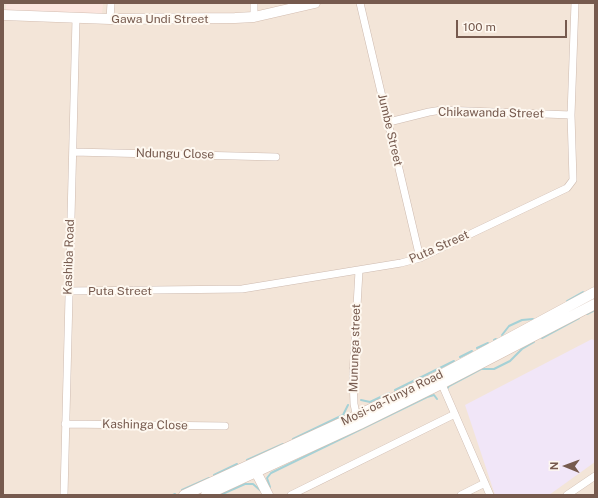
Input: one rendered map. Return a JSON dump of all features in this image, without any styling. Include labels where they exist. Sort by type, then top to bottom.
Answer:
[{"type":"main road","name":"Gawa Undi Street","points":[[3,15],[76,19],[254,17],[315,3]]},
{"type":"main road","name":"Mosi-oa-Tunya Road","points":[[440,380],[595,292]]},
{"type":"main road","name":"Mosi-oa-Tunya Road","points":[[184,495],[254,468],[358,420],[595,304]]},
{"type":"main road","name":"Mosi-oa-Tunya Road","points":[[206,495],[254,468]]},
{"type":"main road","points":[[254,468],[268,495]]},
{"type":"street","points":[[110,19],[111,3]]},
{"type":"street","points":[[254,3],[254,17]]},
{"type":"street","name":"Jumbe Street","points":[[360,3],[420,258]]},
{"type":"street","name":"Puta Street","points":[[68,291],[237,290],[401,263],[420,258],[560,192],[571,184],[573,180],[571,115],[575,3]]},
{"type":"street","name":"Kashiba Road","points":[[64,495],[76,19]]},
{"type":"street","name":"Chikawanda Street","points":[[389,122],[442,110],[571,115]]},
{"type":"street","name":"Ndungu Close","points":[[73,152],[276,157]]},
{"type":"street","name":"Mununga street","points":[[358,420],[353,376],[359,271]]},
{"type":"street","points":[[440,380],[490,495]]},
{"type":"street","points":[[291,495],[455,414]]},
{"type":"street","name":"Kashinga Close","points":[[65,424],[225,426]]},
{"type":"street","points":[[567,495],[595,476]]},
{"type":"street","points":[[462,495],[485,483]]},
{"type":"shaded area","points":[[3,3],[595,3],[595,495],[3,495]]},
{"type":"shaded area","points":[[6,3],[103,3],[102,14],[6,12]]},
{"type":"shaded area","points":[[592,339],[595,341],[595,462],[549,495],[495,495],[465,405]]},
{"type":"waterway","points":[[567,301],[583,292]]},
{"type":"waterway","points":[[587,314],[595,310]]},
{"type":"waterway","points":[[542,338],[579,318]]},
{"type":"waterway","points":[[502,335],[509,326],[522,320],[533,319]]},
{"type":"waterway","points":[[447,389],[449,386],[481,369],[494,369],[510,361],[522,349],[534,342]]},
{"type":"waterway","points":[[477,348],[488,343]]},
{"type":"waterway","points":[[460,357],[472,351]]},
{"type":"waterway","points":[[395,390],[454,361]]},
{"type":"waterway","points":[[361,400],[370,402],[389,393]]},
{"type":"waterway","points":[[270,487],[267,478],[271,473],[427,397],[434,395],[437,399]]},
{"type":"waterway","points":[[293,439],[343,415],[348,405]]},
{"type":"waterway","points":[[247,460],[283,444]]},
{"type":"waterway","points":[[214,475],[237,464]]},
{"type":"waterway","points":[[182,490],[209,478]]},
{"type":"waterway","points":[[220,495],[245,484],[253,484],[261,491]]}]
